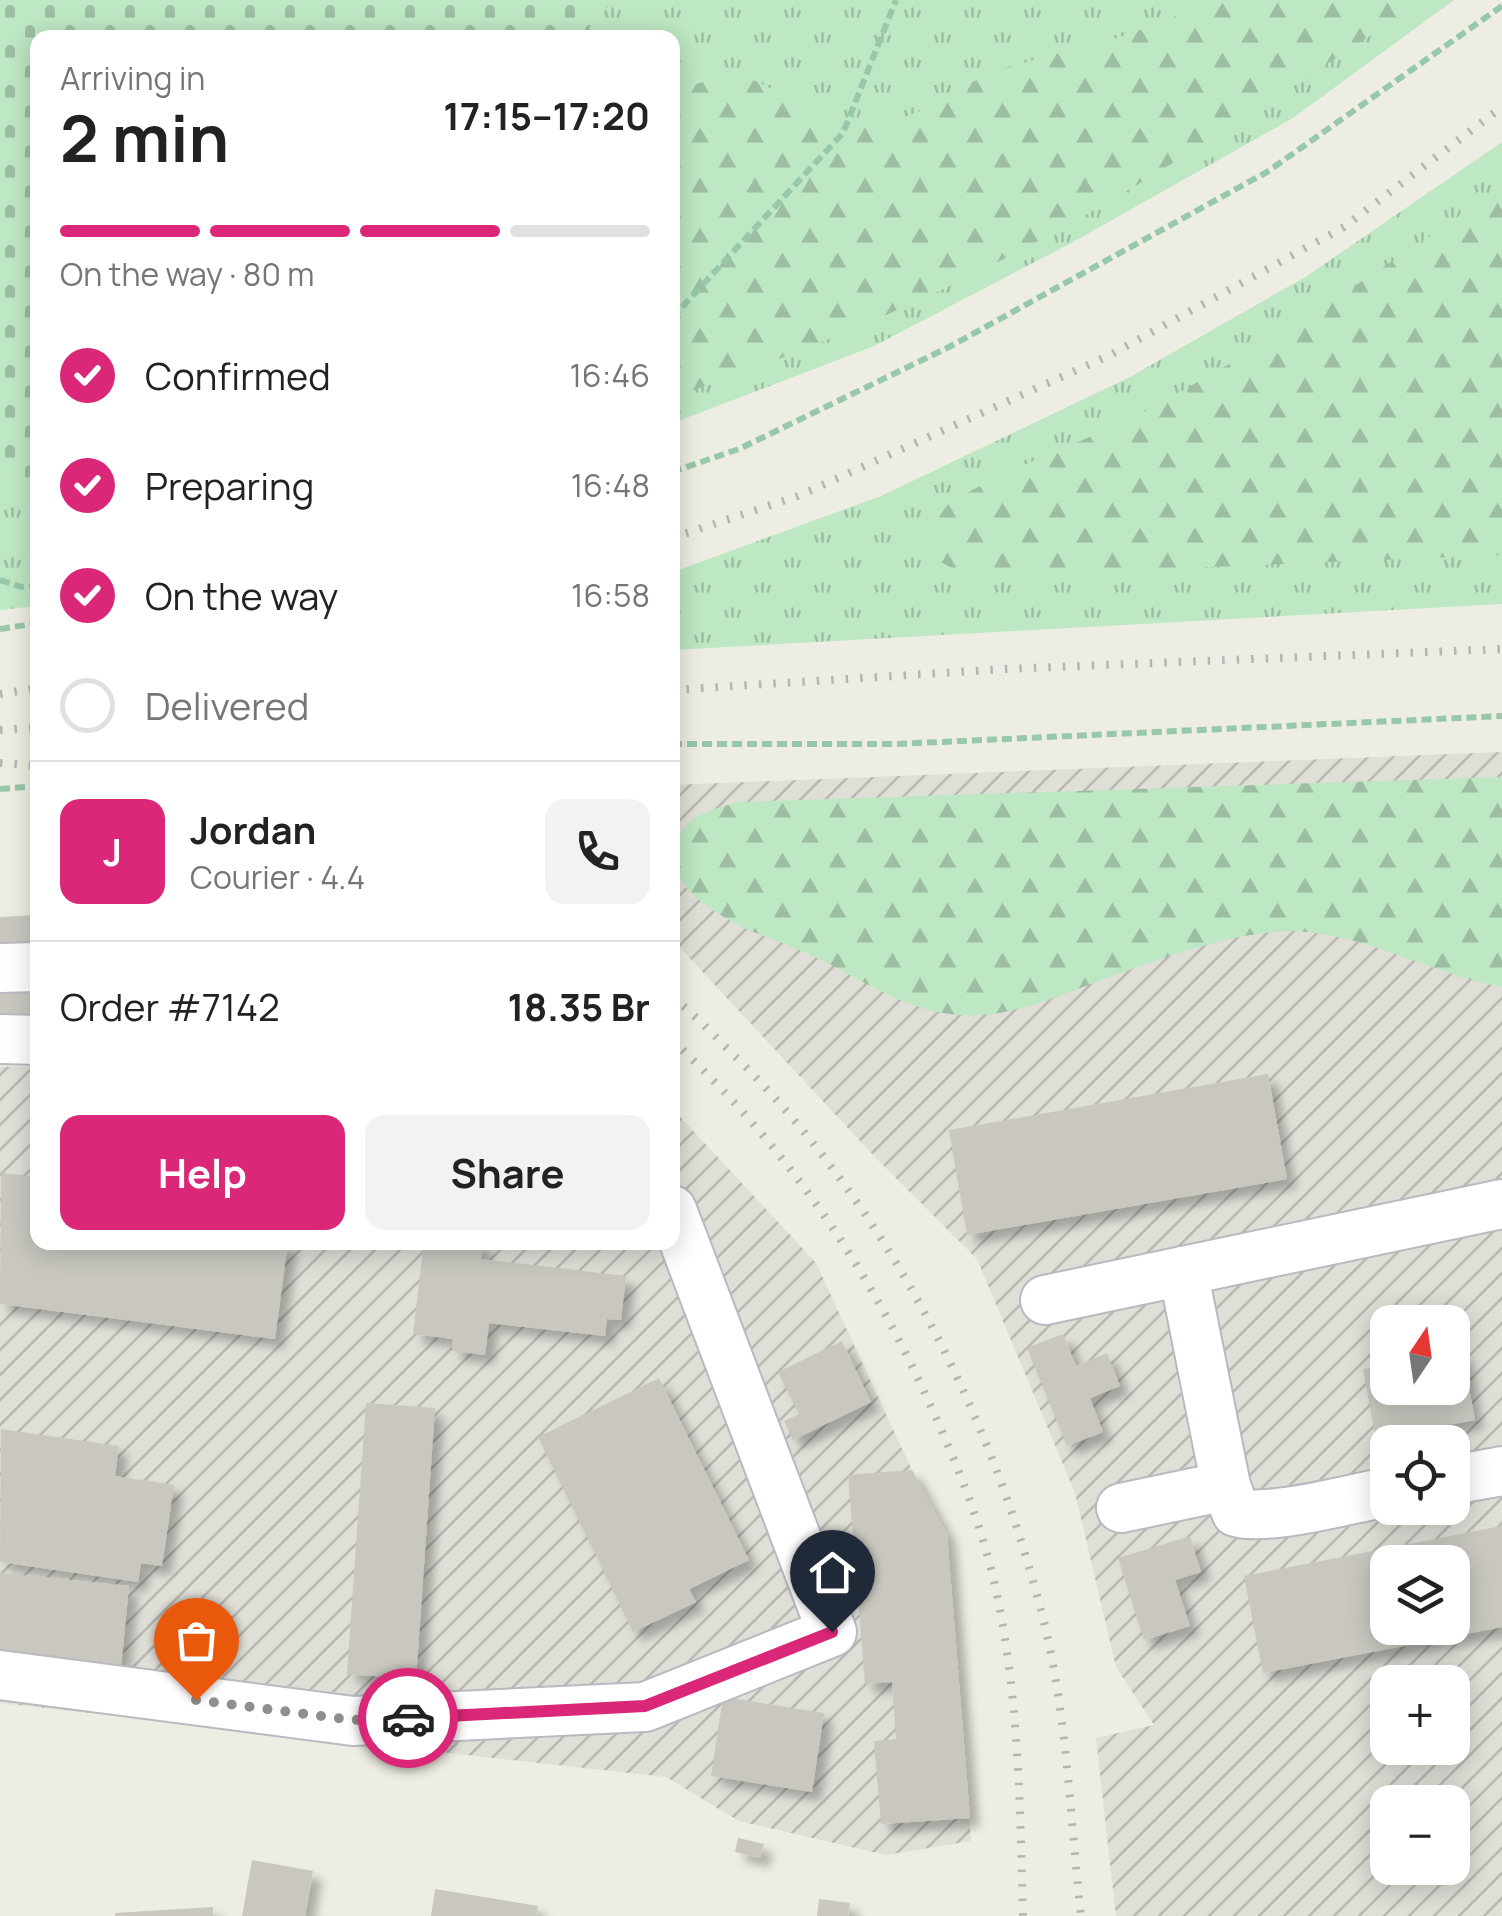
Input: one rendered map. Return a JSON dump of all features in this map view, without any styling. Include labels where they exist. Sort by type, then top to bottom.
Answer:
[{"type":"lane","points":[[0,968],[30,967]]},
{"type":"lane","points":[[0,1039],[30,1040]]},
{"type":"lane","points":[[1045,1300],[1502,1204]]},
{"type":"lane","points":[[0,1675],[353,1720],[645,1706],[832,1632],[680,1231]]},
{"type":"lane","points":[[1183,1271],[1226,1486],[1236,1512],[1248,1516],[1370,1495]]},
{"type":"lane","points":[[1470,1477],[1502,1471]]},
{"type":"lane","points":[[1122,1508],[1226,1486]]},
{"type":"path","points":[[680,309],[843,133],[896,0]]},
{"type":"path","points":[[680,469],[739,449],[950,347],[1267,172],[1502,6]]},
{"type":"path","points":[[0,580],[30,586]]},
{"type":"path","points":[[0,629],[30,624]]},
{"type":"path","points":[[680,744],[897,744],[1502,716]]},
{"type":"path","points":[[0,790],[30,787]]},
{"type":"shaded area","points":[[1502,752],[1502,1916],[1116,1916],[1096,1738],[1154,1725],[1116,1667],[1075,1493],[977,1259],[873,1155],[680,948],[680,785]]},
{"type":"shaded area","points":[[30,1066],[30,1250],[680,1250],[680,1117],[816,1263],[912,1470],[947,1534],[971,1841],[886,1855],[739,1821],[666,1777],[0,1703],[0,1067]]},
{"type":"green space","points":[[0,0],[613,0],[591,30],[30,30],[30,478],[0,480]]},
{"type":"green space","points":[[613,0],[1454,0],[1293,118],[1075,241],[874,346],[680,420],[680,30],[589,28]]},
{"type":"green space","points":[[1201,0],[1425,0],[1156,173],[1017,252],[872,321],[680,394],[680,92],[725,78],[756,81],[832,120],[867,126],[920,111],[993,71],[1169,20]]},
{"type":"green space","points":[[1502,142],[1502,604],[680,650],[680,569],[881,496],[1130,377],[1307,276]]},
{"type":"green space","points":[[1502,187],[1502,555],[994,576],[959,570],[935,556],[930,546],[931,534],[951,502],[1191,386],[1327,304]]},
{"type":"green space","points":[[30,478],[30,607],[0,610],[0,480]]},
{"type":"green space","points":[[1502,777],[1502,987],[1333,936],[1274,932],[1189,950],[1003,1012],[938,1012],[892,997],[821,960],[751,931],[725,918],[687,888],[680,879],[683,828],[708,812],[738,802]]},
{"type":"building","points":[[30,915],[30,950],[0,952],[0,917]]},
{"type":"building","points":[[0,977],[30,977],[30,1030],[0,1030]]},
{"type":"building","points":[[1268,1074],[1287,1179],[967,1235],[949,1130]]},
{"type":"building","points":[[1,1173],[30,1176],[30,1250],[287,1250],[275,1339],[0,1304]]},
{"type":"building","points":[[423,1250],[482,1250],[481,1259],[626,1276],[621,1320],[607,1319],[605,1336],[489,1323],[485,1355],[452,1351],[453,1339],[413,1334]]},
{"type":"building","points":[[1063,1334],[1076,1366],[1107,1353],[1120,1386],[1090,1398],[1103,1432],[1067,1446],[1027,1348]]},
{"type":"building","points":[[842,1341],[871,1402],[793,1440],[784,1421],[799,1414],[778,1372]]},
{"type":"building","points":[[1370,1368],[1370,1405],[1470,1405],[1470,1393],[1475,1420],[1449,1425],[1373,1425],[1363,1369]]},
{"type":"building","points":[[659,1378],[749,1560],[689,1589],[696,1602],[633,1632],[538,1437]]},
{"type":"building","points":[[366,1403],[435,1408],[416,1679],[347,1674]]},
{"type":"building","points":[[1,1429],[119,1446],[115,1476],[174,1485],[162,1566],[141,1563],[138,1582],[0,1562]]},
{"type":"building","points":[[912,1470],[947,1534],[970,1818],[881,1824],[874,1741],[896,1739],[892,1682],[865,1684],[848,1475]]},
{"type":"building","points":[[1502,1526],[1502,1627],[1470,1633],[1470,1545],[1404,1545]]},
{"type":"building","points":[[1190,1536],[1201,1572],[1175,1580],[1190,1626],[1144,1640],[1118,1558]]},
{"type":"building","points":[[1370,1552],[1370,1645],[1408,1645],[1263,1673],[1244,1576]]},
{"type":"building","points":[[0,1573],[129,1586],[121,1668],[0,1656]]},
{"type":"building","points":[[723,1697],[824,1713],[812,1792],[711,1776]]},
{"type":"building","points":[[738,1838],[764,1844],[760,1858],[735,1852]]},
{"type":"building","points":[[252,1860],[313,1871],[305,1916],[242,1916]]},
{"type":"building","points":[[435,1889],[538,1906],[536,1916],[431,1916]]},
{"type":"building","points":[[819,1899],[850,1903],[848,1916],[817,1916]]},
{"type":"building","points":[[213,1907],[213,1916],[115,1916],[115,1913]]},
{"type":"railway","points":[[680,535],[798,496],[1110,355],[1344,227],[1502,107]]},
{"type":"railway","points":[[680,689],[1005,669],[1502,649]]},
{"type":"railway","points":[[0,694],[30,689]]},
{"type":"railway","points":[[0,730],[30,728]]},
{"type":"railway","points":[[0,763],[30,765]]},
{"type":"railway","points":[[680,1004],[739,1060],[842,1181],[887,1248],[963,1389],[994,1463],[1042,1614],[1062,1727],[1081,1916]]},
{"type":"railway","points":[[680,1048],[754,1125],[824,1215],[884,1313],[954,1460],[985,1546],[1004,1630],[1017,1753],[1023,1916]]},
{"type":"way so far","points":[[196,1700],[353,1720],[408,1718]]},
{"type":"route","points":[[408,1718],[645,1706],[832,1632]]}]
